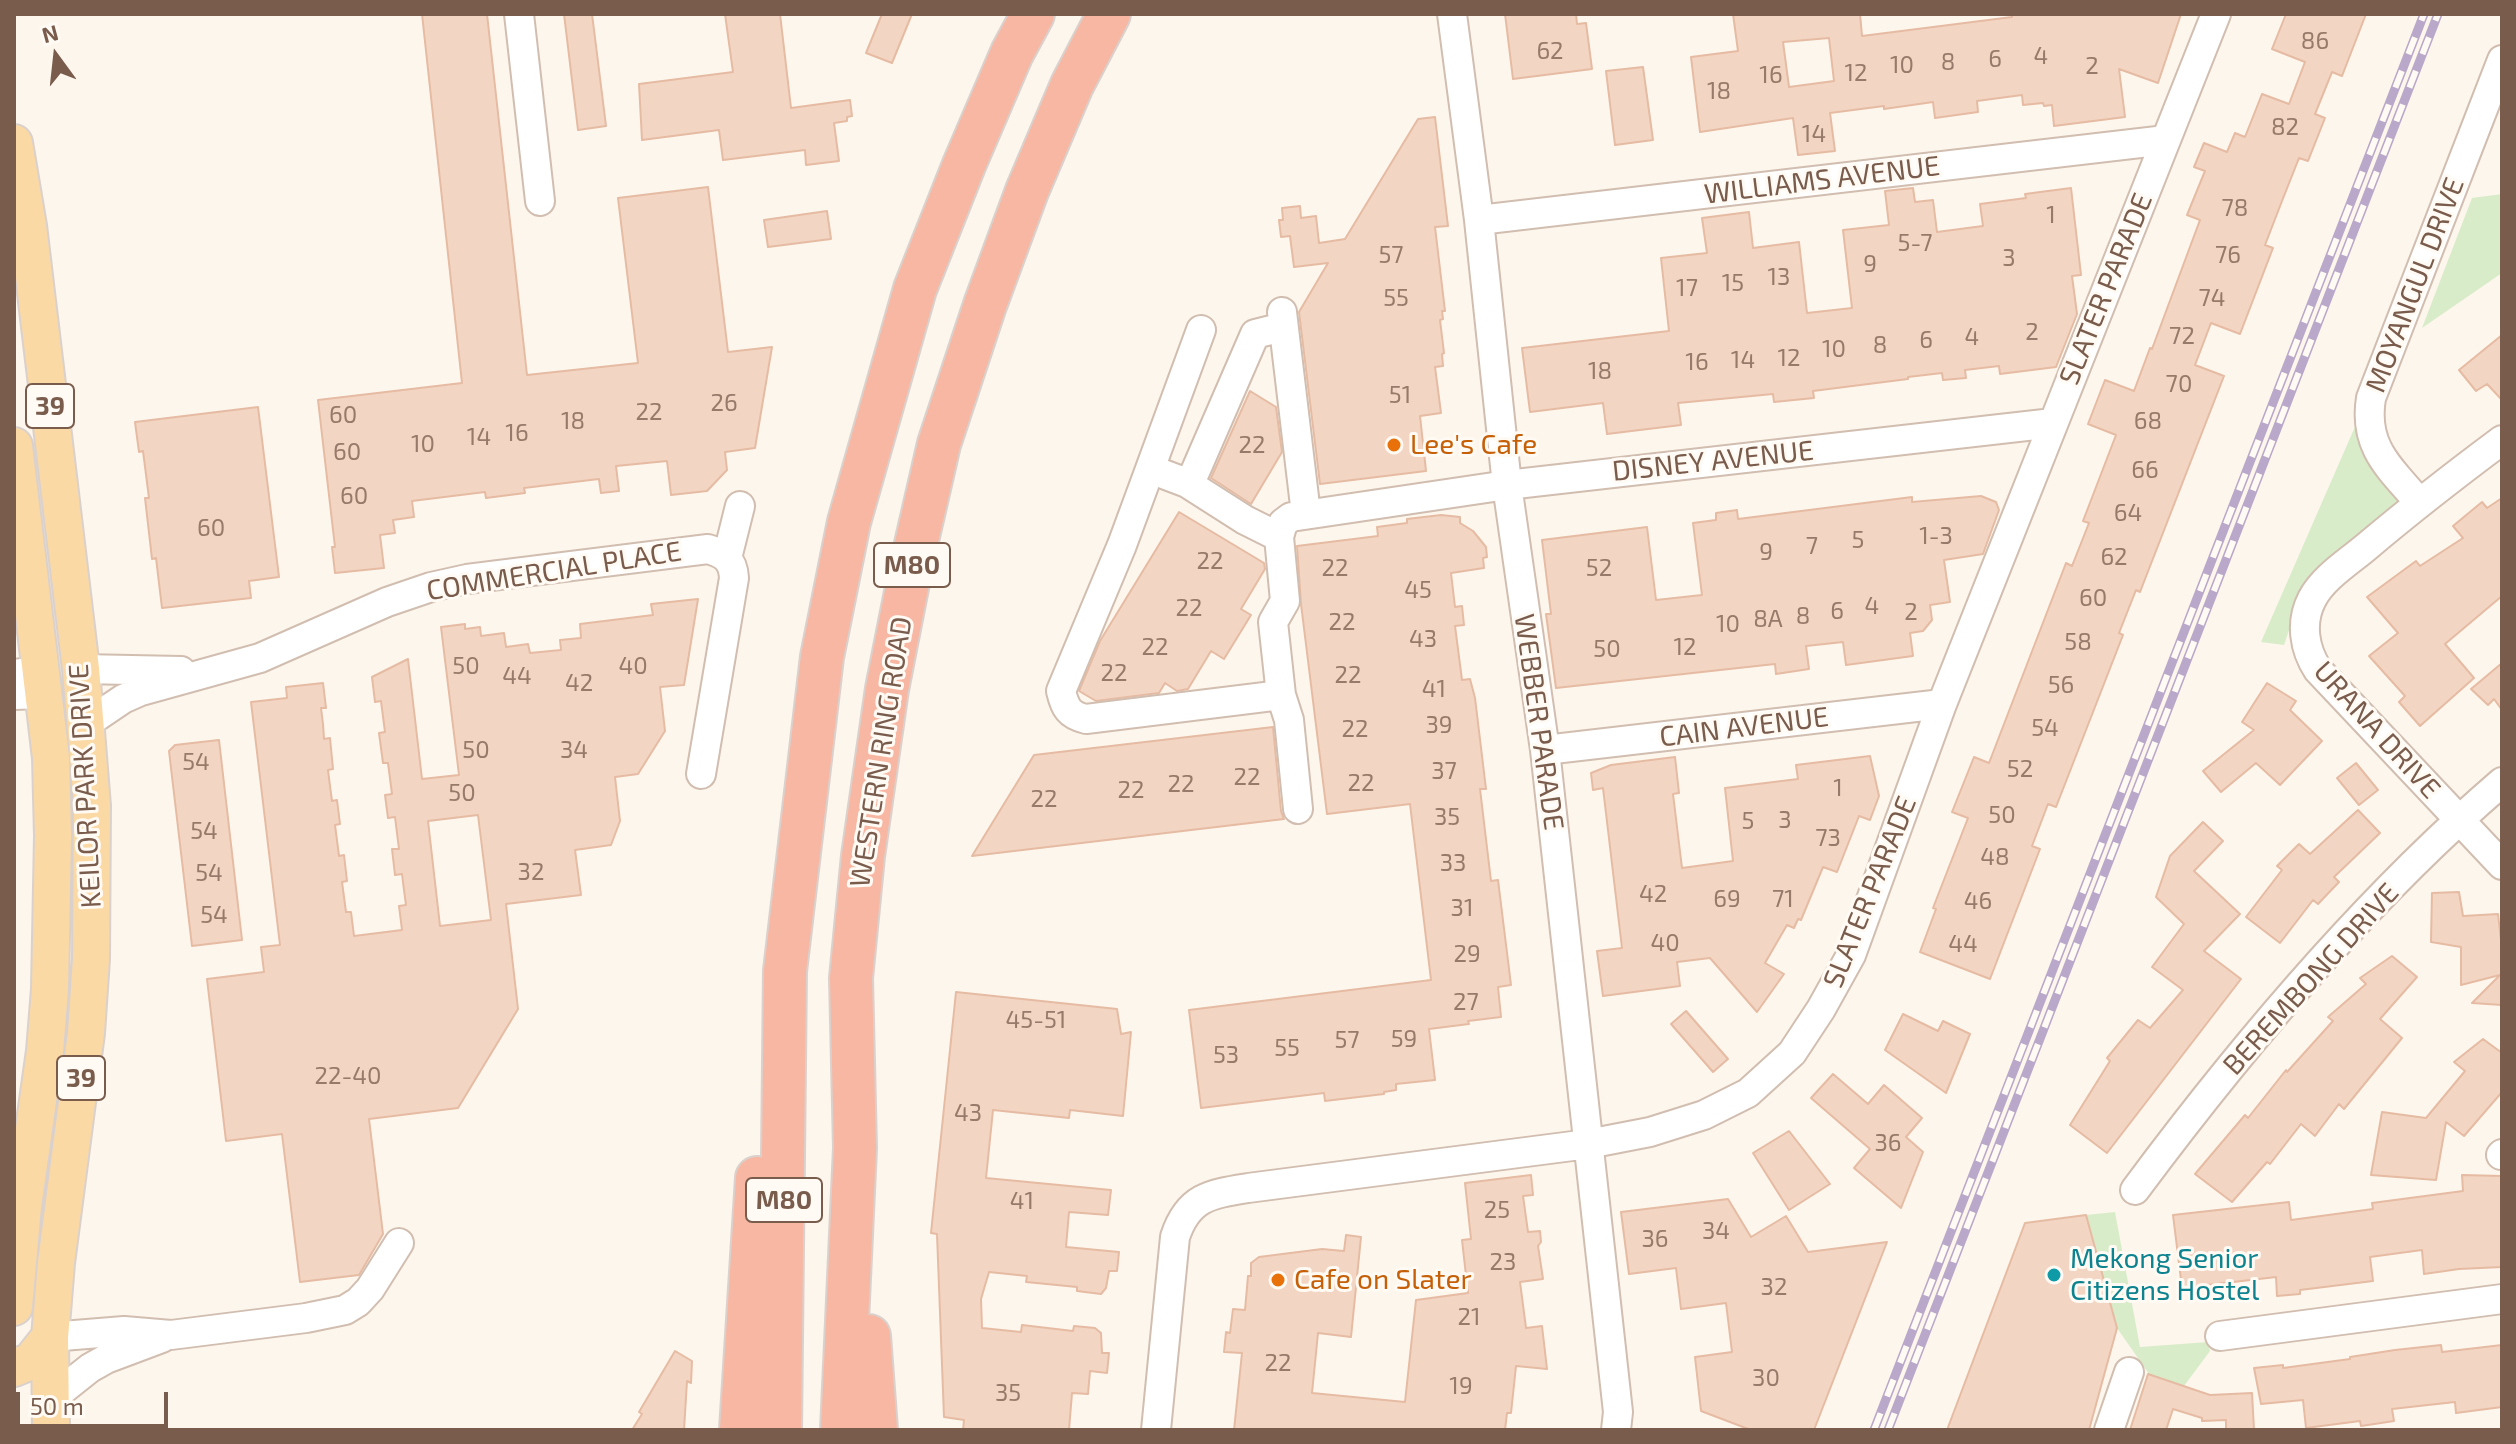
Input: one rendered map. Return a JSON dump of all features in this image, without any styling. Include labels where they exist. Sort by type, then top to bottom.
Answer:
[{"type":"highway","name":"M80","points":[[780,1430],[785,971],[822,657],[849,522],[915,289],[1012,53],[1033,14]]},
{"type":"highway","name":"WESTERN RING ROAD","points":[[842,1430],[855,1148],[851,978],[863,856],[887,689],[939,444],[1027,191],[1072,85],[1109,14]]},
{"type":"highway","points":[[1072,85],[1118,14]]},
{"type":"highway","points":[[741,1430],[759,1155],[769,1067],[785,971]]},
{"type":"highway","points":[[855,1148],[876,1430]]},
{"type":"main road","name":"KEILOR PARK DRIVE","points":[[14,143],[28,226],[81,669],[92,820],[91,959],[86,1033],[56,1263],[50,1337],[51,1415]]},
{"type":"main road","name":"KEILOR PARK DRIVE","points":[[14,446],[28,683],[51,758],[53,836],[50,989],[45,1051],[23,1207],[14,1307]]},
{"type":"main road","points":[[28,683],[61,690],[81,669]]},
{"type":"main road","points":[[14,1340],[50,1337]]},
{"type":"main road","points":[[14,1368],[31,1361],[50,1337]]},
{"type":"street","points":[[519,14],[540,201]]},
{"type":"street","name":"WEBBER PARADE","points":[[1452,14],[1479,220],[1507,485],[1545,750],[1618,1412],[1616,1430]]},
{"type":"street","name":"SLATER PARADE","points":[[1156,1430],[1175,1237],[1180,1221],[1203,1197],[1248,1188],[1588,1144],[1650,1132],[1704,1115],[1748,1093],[1792,1053],[1851,955],[1942,704],[2216,14]]},
{"type":"street","name":"MOYANGUL DRIVE","points":[[2419,502],[2386,464],[2372,441],[2369,421],[2371,398],[2502,60]]},
{"type":"street","name":"WILLIAMS AVENUE","points":[[1479,220],[2166,140]]},
{"type":"street","points":[[1187,483],[1195,472],[1255,334],[1282,319],[1306,514],[1291,517],[1283,523],[1279,537],[1285,601],[1273,622],[1281,695],[1289,720],[1298,809]]},
{"type":"street","points":[[1201,330],[1122,545],[1061,691],[1065,706],[1073,716],[1086,719],[1281,695]]},
{"type":"street","name":"DISNEY AVENUE","points":[[1306,514],[1507,485],[2053,423]]},
{"type":"street","name":"URANA DRIVE","points":[[2502,440],[2419,502],[2317,590],[2307,613],[2306,643],[2313,662],[2338,692],[2502,865]]},
{"type":"street","points":[[1150,469],[1187,483],[1245,520],[1279,537]]},
{"type":"street","points":[[701,774],[733,589],[733,569],[727,558],[740,506]]},
{"type":"street","name":"COMMERCIAL PLACE","points":[[86,724],[123,699],[141,691],[260,658],[409,593],[467,579],[693,549],[708,549],[727,558]]},
{"type":"street","name":"COMMERCIAL PLACE","points":[[81,669],[201,672]]},
{"type":"street","name":"CAIN AVENUE","points":[[1545,750],[1942,704]]},
{"type":"street","name":"BEREMBONG DRIVE","points":[[2135,1190],[2188,1118],[2332,949],[2459,819],[2502,782]]},
{"type":"street","points":[[50,1337],[124,1331],[171,1335],[345,1310],[370,1289],[399,1243]]},
{"type":"street","points":[[2216,1335],[2502,1299]]},
{"type":"street","points":[[51,1415],[90,1368],[171,1335]]},
{"type":"street","points":[[2109,1430],[2129,1372]]},
{"type":"green space","points":[[2502,194],[2502,273],[2422,328],[2472,198]]},
{"type":"green space","points":[[2361,413],[2401,501],[2294,615],[2284,645],[2261,642]]},
{"type":"green space","points":[[2115,1212],[2140,1347],[2208,1342],[2210,1351],[2184,1386],[2149,1374],[2117,1328],[2086,1215]]},
{"type":"building","points":[[422,14],[487,14],[527,375],[638,363],[618,198],[708,187],[728,352],[772,347],[755,448],[725,452],[727,470],[707,491],[671,495],[667,461],[616,466],[619,491],[601,493],[599,479],[524,488],[525,493],[486,498],[485,492],[412,501],[414,517],[393,520],[395,533],[380,535],[384,568],[335,573],[332,547],[335,547],[318,400],[462,383]]},
{"type":"building","points":[[564,14],[592,14],[606,126],[578,130]]},
{"type":"building","points":[[725,14],[780,14],[791,108],[850,100],[852,116],[847,117],[847,121],[834,123],[839,161],[806,165],[805,150],[723,160],[719,130],[642,140],[639,84],[733,72]]},
{"type":"building","points":[[882,14],[912,14],[892,63],[866,53]]},
{"type":"building","points":[[1505,14],[1576,14],[1577,24],[1586,23],[1592,69],[1513,79]]},
{"type":"building","points":[[1733,14],[1860,14],[1862,36],[2012,17],[2012,14],[2181,14],[2158,83],[2119,69],[2125,117],[2054,126],[2052,105],[2023,105],[2022,95],[1977,101],[1978,112],[1935,118],[1933,102],[1884,109],[1884,106],[1830,113],[1835,151],[1798,155],[1793,118],[1700,132],[1691,57],[1738,51]],"holes":[[[1829,38],[1834,81],[1789,87],[1783,42]]]},
{"type":"building","points":[[2286,14],[2366,14],[2342,76],[2332,72],[2315,114],[2325,118],[2308,161],[2299,158],[2282,201],[2265,245],[2273,248],[2240,334],[2211,323],[2195,365],[2224,376],[2140,592],[2136,590],[2119,633],[2123,635],[2056,807],[2048,804],[2032,846],[2040,849],[1990,979],[1920,952],[1936,909],[1933,908],[1968,818],[1952,812],[1974,757],[1989,763],[2066,563],[2072,566],[2089,523],[2083,521],[2116,435],[2088,424],[2105,380],[2134,391],[2152,349],[2200,220],[2187,215],[2205,171],[2194,167],[2204,143],[2227,152],[2235,133],[2245,137],[2262,94],[2289,104],[2305,62],[2272,49]]},
{"type":"building","points":[[1643,67],[1653,140],[1615,145],[1606,71]]},
{"type":"building","points":[[1435,117],[1448,226],[1435,227],[1445,311],[1442,311],[1443,319],[1440,320],[1444,353],[1443,366],[1435,367],[1441,413],[1420,416],[1426,471],[1320,484],[1299,312],[1328,263],[1294,267],[1290,236],[1281,237],[1279,220],[1283,220],[1282,208],[1300,206],[1301,218],[1316,216],[1319,243],[1345,239],[1418,119]]},
{"type":"building","points":[[1913,188],[1915,202],[1933,200],[1937,232],[1983,226],[1980,204],[2071,188],[2081,275],[2072,276],[2077,314],[2056,367],[2000,374],[1999,366],[1965,370],[1966,378],[1943,380],[1942,373],[1908,377],[1813,391],[1814,398],[1774,402],[1773,394],[1678,403],[1681,425],[1607,434],[1603,403],[1530,412],[1522,348],[1669,331],[1661,258],[1707,253],[1702,218],[1749,212],[1753,248],[1799,242],[1807,313],[1852,308],[1843,230],[1889,225],[1885,191]]},
{"type":"building","points":[[827,211],[831,239],[768,247],[764,220]]},
{"type":"building","points":[[2502,335],[2502,400],[2487,384],[2476,391],[2459,370]]},
{"type":"building","points":[[1250,391],[1276,407],[1282,452],[1251,504],[1211,478]]},
{"type":"building","points":[[258,407],[279,577],[249,581],[251,598],[162,608],[156,558],[152,559],[143,451],[139,452],[135,422]]},
{"type":"building","points":[[1981,496],[1996,502],[1999,510],[1983,554],[1944,560],[1950,602],[1930,605],[1932,620],[1923,631],[1910,633],[1913,656],[1846,665],[1843,642],[1806,646],[1809,669],[1776,674],[1775,664],[1556,688],[1546,614],[1551,614],[1542,540],[1647,527],[1656,600],[1702,595],[1693,523],[1716,520],[1716,513],[1737,510],[1738,519],[1912,497],[1912,502]]},
{"type":"building","points":[[2502,498],[2502,596],[2445,644],[2474,678],[2420,726],[2399,702],[2405,696],[2369,656],[2398,633],[2367,597],[2416,561],[2420,566],[2463,538],[2453,526],[2482,502],[2487,508]]},
{"type":"building","points":[[1179,512],[1264,563],[1265,569],[1241,609],[1251,615],[1224,659],[1211,651],[1188,689],[1177,691],[1165,683],[1159,693],[1096,701],[1079,691],[1100,641]]},
{"type":"building","points":[[1441,515],[1460,517],[1460,523],[1473,531],[1486,547],[1484,568],[1451,573],[1455,607],[1462,606],[1464,625],[1455,626],[1462,680],[1470,679],[1475,698],[1486,789],[1480,789],[1491,881],[1498,880],[1511,985],[1498,987],[1501,1017],[1429,1029],[1435,1080],[1396,1084],[1396,1090],[1384,1094],[1325,1101],[1324,1093],[1201,1108],[1189,1010],[1431,980],[1410,804],[1327,814],[1301,604],[1297,546],[1378,536],[1377,527]]},
{"type":"building","points":[[698,599],[684,685],[660,687],[665,731],[638,774],[615,777],[620,821],[611,845],[575,850],[581,895],[506,904],[518,1009],[458,1108],[369,1119],[383,1234],[359,1275],[300,1282],[282,1134],[226,1141],[207,979],[264,972],[261,947],[280,945],[251,702],[287,698],[286,687],[323,683],[326,708],[321,708],[324,739],[330,738],[333,769],[328,770],[332,801],[337,800],[340,824],[335,825],[339,856],[344,855],[347,881],[342,882],[346,912],[351,912],[354,936],[402,930],[399,906],[406,905],[402,874],[395,875],[392,849],[399,849],[395,817],[388,818],[385,795],[392,794],[388,763],[383,763],[379,733],[385,732],[381,701],[375,702],[372,677],[408,659],[422,779],[459,775],[441,627],[465,624],[465,629],[480,627],[481,636],[504,633],[506,647],[528,644],[530,653],[561,650],[560,640],[581,638],[580,624],[653,615],[651,604]],"holes":[[[478,815],[491,920],[440,926],[428,821]]]},
{"type":"building","points":[[2502,663],[2502,710],[2494,699],[2488,705],[2471,689]]},
{"type":"building","points":[[2267,683],[2296,701],[2290,710],[2322,741],[2280,785],[2256,763],[2221,792],[2203,771],[2254,730],[2242,722]]},
{"type":"building","points":[[1273,727],[1284,819],[972,856],[1034,755]]},
{"type":"building","points":[[219,740],[242,940],[192,946],[169,751],[175,745]]},
{"type":"building","points":[[1870,756],[1879,796],[1870,820],[1859,816],[1837,872],[1823,867],[1801,920],[1798,919],[1794,928],[1787,925],[1765,963],[1784,974],[1757,1012],[1710,958],[1677,962],[1680,986],[1603,996],[1597,951],[1622,948],[1603,788],[1593,790],[1591,773],[1611,765],[1675,757],[1679,793],[1673,794],[1682,868],[1733,861],[1725,788],[1798,779],[1796,765]]},
{"type":"building","points":[[2356,763],[2378,790],[2359,805],[2337,778]]},
{"type":"building","points":[[2358,810],[2380,833],[2334,877],[2339,882],[2318,904],[2313,900],[2280,943],[2246,917],[2282,870],[2277,866],[2299,844],[2310,854]]},
{"type":"building","points":[[2203,822],[2223,841],[2194,871],[2240,914],[2204,951],[2241,979],[2107,1153],[2070,1125],[2110,1061],[2107,1058],[2138,1020],[2150,1028],[2183,990],[2152,967],[2184,924],[2156,897],[2170,856]]},
{"type":"building","points":[[2459,892],[2463,916],[2498,914],[2502,949],[2502,1005],[2472,1003],[2500,975],[2461,985],[2461,947],[2431,942],[2432,893]]},
{"type":"building","points":[[2392,956],[2417,977],[2380,1019],[2402,1038],[2344,1109],[2339,1104],[2315,1136],[2301,1124],[2270,1164],[2267,1162],[2232,1202],[2195,1174],[2333,1021],[2328,1017],[2366,984],[2360,978]]},
{"type":"building","points":[[956,992],[1117,1009],[1121,1034],[1131,1032],[1123,1116],[1070,1110],[1069,1118],[993,1110],[986,1178],[1111,1190],[1108,1215],[1069,1212],[1066,1247],[1119,1252],[1117,1271],[1109,1271],[1106,1288],[1101,1294],[1077,1291],[1077,1287],[1026,1282],[1027,1276],[989,1272],[981,1299],[982,1328],[1021,1332],[1022,1325],[1073,1331],[1074,1326],[1095,1328],[1101,1333],[1102,1353],[1109,1353],[1107,1373],[1090,1371],[1088,1394],[1072,1393],[1069,1430],[963,1430],[964,1420],[944,1417],[937,1234],[931,1233]]},
{"type":"building","points":[[1686,1011],[1728,1059],[1713,1072],[1671,1024]]},
{"type":"building","points":[[1903,1014],[1938,1031],[1943,1021],[1970,1034],[1946,1093],[1885,1050]]},
{"type":"building","points":[[2483,1039],[2502,1053],[2502,1092],[2464,1136],[2446,1122],[2436,1180],[2371,1175],[2382,1112],[2426,1118],[2465,1071],[2454,1062]]},
{"type":"building","points":[[1833,1074],[1868,1104],[1884,1085],[1922,1118],[1906,1137],[1923,1152],[1901,1208],[1854,1168],[1870,1149],[1811,1098]]},
{"type":"building","points":[[1789,1131],[1830,1184],[1789,1210],[1753,1153]]},
{"type":"building","points":[[1531,1175],[1533,1195],[1523,1196],[1528,1232],[1540,1231],[1541,1242],[1538,1246],[1543,1279],[1520,1282],[1526,1328],[1542,1326],[1547,1369],[1516,1366],[1511,1413],[1507,1413],[1505,1430],[1234,1430],[1242,1353],[1224,1352],[1226,1332],[1230,1333],[1233,1309],[1245,1310],[1251,1263],[1259,1257],[1322,1249],[1344,1251],[1346,1235],[1361,1237],[1351,1337],[1318,1333],[1312,1393],[1405,1402],[1416,1300],[1468,1293],[1462,1240],[1471,1239],[1465,1183]]},
{"type":"building","points":[[2462,1175],[2502,1176],[2502,1267],[2424,1274],[2422,1250],[2370,1257],[2373,1281],[2300,1290],[2300,1294],[2277,1296],[2276,1277],[2182,1288],[2173,1215],[2289,1202],[2291,1220],[2373,1209],[2372,1203],[2463,1191]]},
{"type":"building","points":[[1728,1199],[1751,1237],[1786,1216],[1808,1252],[1887,1242],[1814,1430],[1751,1430],[1701,1411],[1695,1357],[1732,1352],[1726,1303],[1681,1309],[1676,1268],[1629,1274],[1621,1212]]},
{"type":"building","name":"Mekong Senior Citizens Hostel","points":[[2086,1215],[2117,1328],[2089,1430],[1947,1430],[2025,1223]]},
{"type":"building","points":[[2441,1345],[2442,1352],[2502,1345],[2502,1407],[2456,1413],[2455,1402],[2392,1409],[2394,1421],[2361,1426],[2360,1421],[2306,1428],[2303,1400],[2261,1404],[2254,1368],[2283,1365],[2283,1368]]},
{"type":"building","points":[[675,1351],[692,1361],[691,1383],[687,1381],[684,1430],[632,1430],[642,1414],[639,1412]]},
{"type":"building","points":[[2148,1374],[2210,1395],[2252,1393],[2254,1430],[2226,1430],[2226,1420],[2202,1421],[2202,1418],[2173,1409],[2166,1430],[2130,1430]]},
{"type":"railway","points":[[1874,1430],[2424,14]]},
{"type":"railway","points":[[1888,1430],[2438,14]]},
{"type":"place","name":"Lee's Cafe","points":[[1394,445]]},
{"type":"place","name":"Mekong Senior Citizens Hostel","points":[[2054,1275]]},
{"type":"place","name":"Cafe on Slater","points":[[1278,1280]]}]
